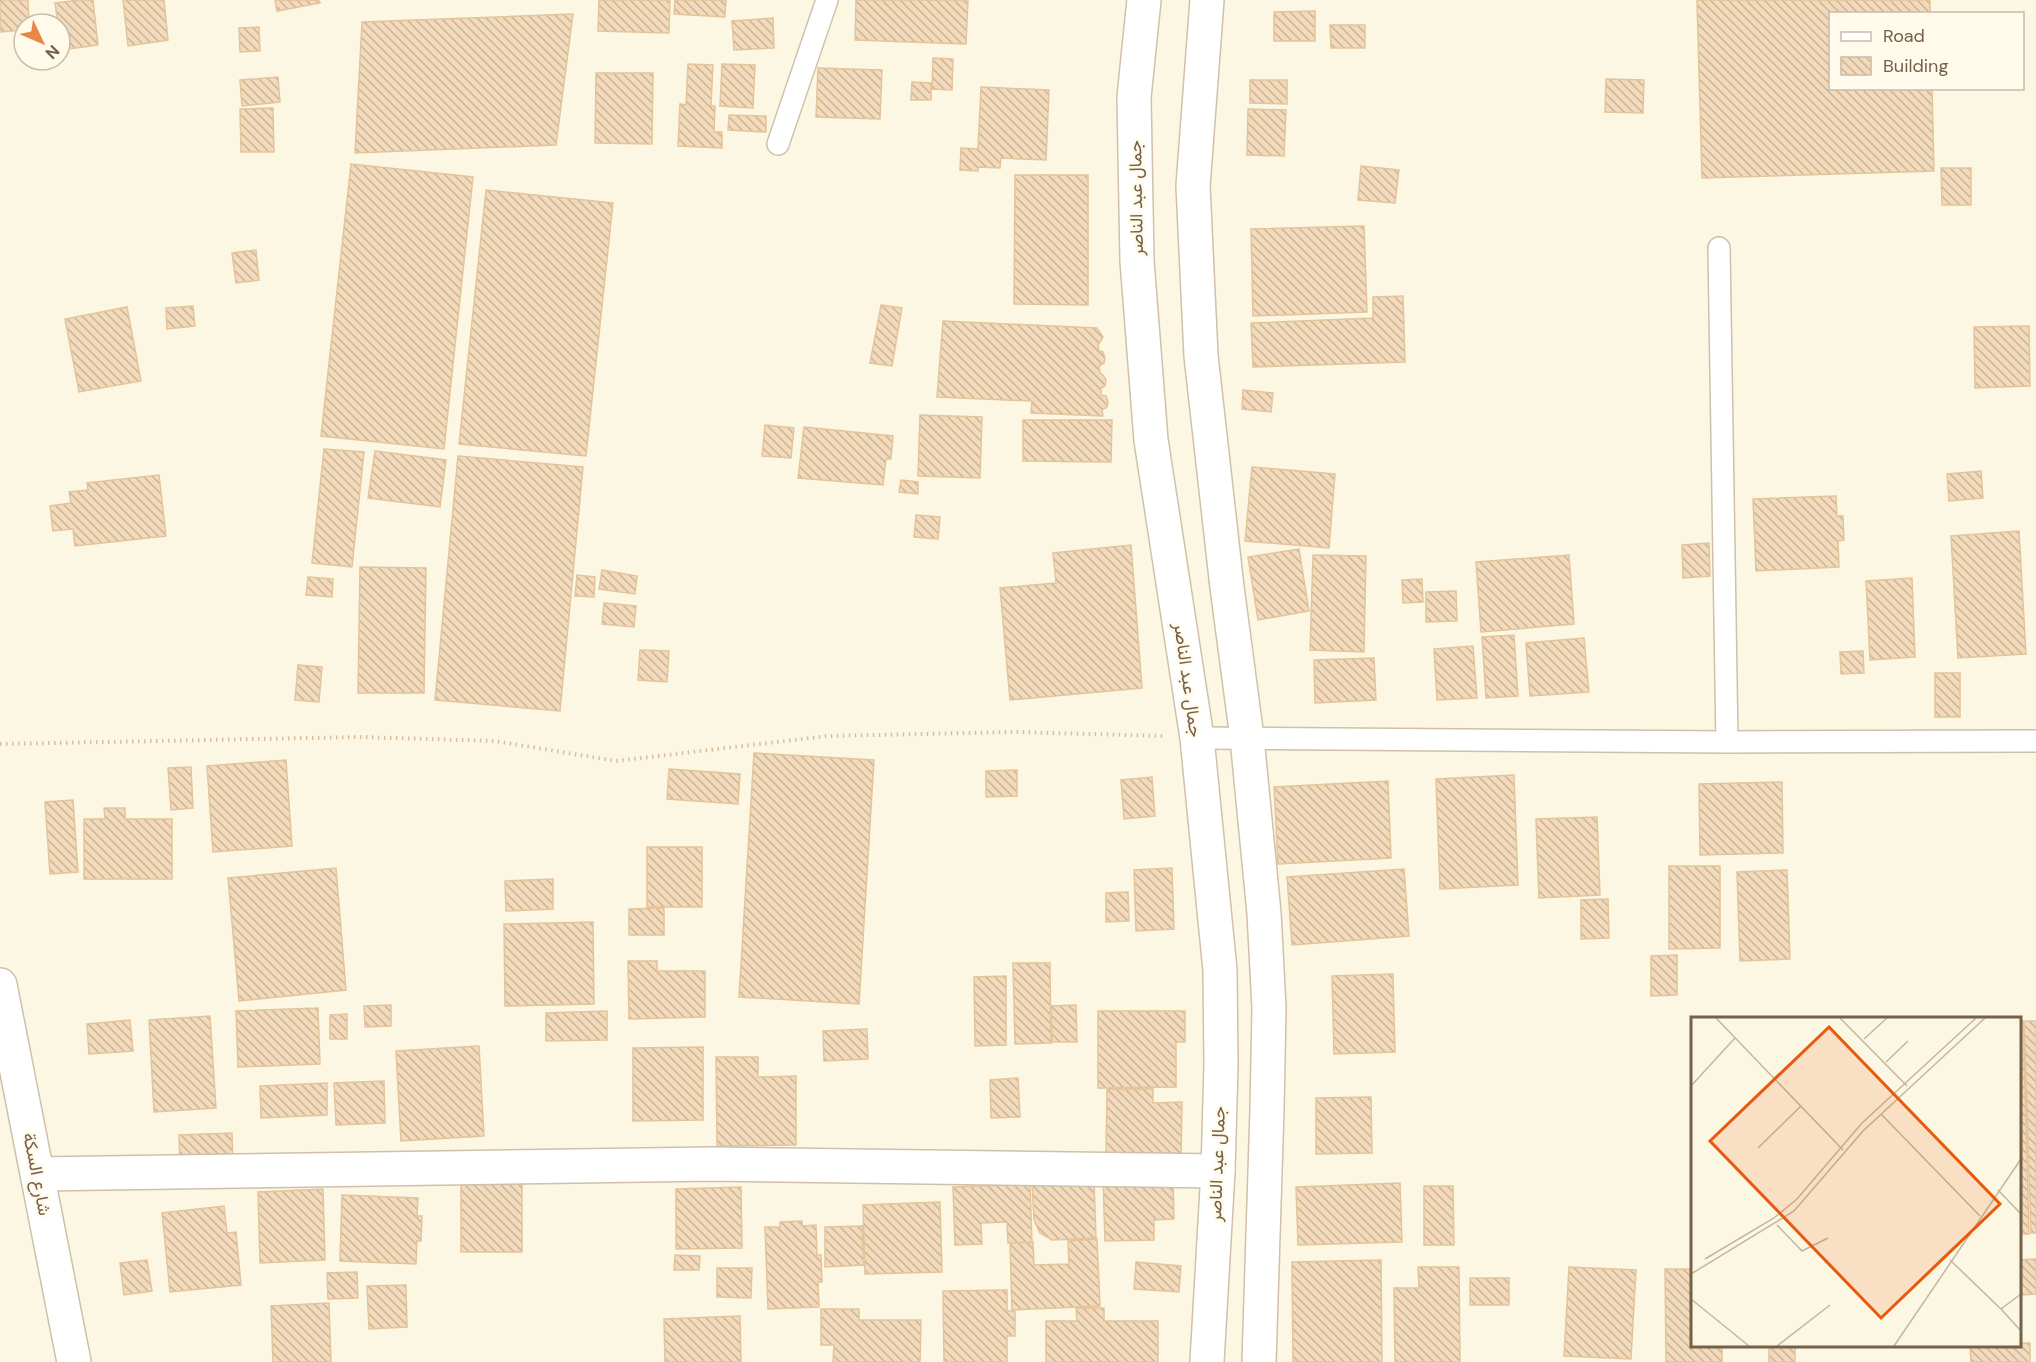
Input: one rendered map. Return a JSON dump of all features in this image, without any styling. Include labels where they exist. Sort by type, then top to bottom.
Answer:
[{"type":"main road","name":"جمال عبد الناصر","points":[[1144,0],[1134,97],[1137,261],[1151,440],[1197,738],[1220,970],[1221,1065],[1218,1171],[1207,1362]]},
{"type":"main road","points":[[1207,0],[1193,186],[1201,356],[1227,587],[1247,738],[1264,913],[1269,1008],[1268,1109],[1259,1362]]},
{"type":"main road","name":"شارع السكة","points":[[0,985],[74,1362]]},
{"type":"main road","points":[[37,1174],[712,1164],[1218,1171]]},
{"type":"lane","points":[[778,144],[827,0]]},
{"type":"lane","points":[[1719,248],[1727,742]]},
{"type":"lane","points":[[1197,738],[1727,742],[2036,741]]},
{"type":"path","points":[[0,744],[372,738],[495,741],[616,761],[827,736],[1016,732],[1197,738]]},
{"type":"building","points":[[0,0],[28,0],[28,12],[12,12],[12,31],[0,32]]},
{"type":"building","points":[[93,0],[98,45],[72,48],[72,12],[56,12],[55,3]]},
{"type":"building","points":[[123,0],[164,0],[168,40],[128,46]]},
{"type":"building","points":[[275,0],[319,0],[320,3],[277,11]]},
{"type":"building","points":[[599,0],[670,0],[669,33],[598,31]]},
{"type":"building","points":[[675,0],[726,0],[725,17],[674,14]]},
{"type":"building","points":[[856,0],[968,0],[966,44],[855,40]]},
{"type":"building","points":[[1697,0],[1930,0],[1930,12],[1829,12],[1829,90],[1932,90],[1934,171],[1702,178]]},
{"type":"building","points":[[1315,11],[1315,41],[1274,41],[1274,12]]},
{"type":"building","points":[[573,14],[556,145],[355,153],[362,22]]},
{"type":"building","points":[[773,18],[774,48],[734,50],[732,21]]},
{"type":"building","points":[[1330,25],[1365,25],[1365,48],[1331,48]]},
{"type":"building","points":[[259,27],[260,51],[240,52],[239,28]]},
{"type":"building","points":[[933,58],[953,59],[952,90],[932,89]]},
{"type":"building","points":[[688,64],[713,65],[711,106],[715,106],[714,132],[722,132],[722,148],[678,146],[680,104],[686,105]]},
{"type":"building","points":[[722,64],[755,65],[753,108],[720,106]]},
{"type":"building","points":[[818,68],[882,70],[880,119],[816,117]]},
{"type":"building","points":[[596,73],[653,73],[652,144],[595,143]]},
{"type":"building","points":[[278,77],[280,102],[242,106],[240,80]]},
{"type":"building","points":[[1606,79],[1644,80],[1643,113],[1605,112]]},
{"type":"building","points":[[1250,80],[1287,80],[1287,104],[1250,103]]},
{"type":"building","points":[[912,82],[931,83],[931,100],[911,100]]},
{"type":"building","points":[[981,87],[1049,90],[1046,160],[1001,158],[1000,168],[978,167],[978,171],[960,170],[961,148],[978,149]]},
{"type":"building","points":[[273,108],[274,152],[241,152],[240,109]]},
{"type":"building","points":[[1248,109],[1286,110],[1284,156],[1247,155]]},
{"type":"building","points":[[729,115],[766,116],[766,132],[728,130]]},
{"type":"building","points":[[351,164],[473,177],[444,449],[321,436]]},
{"type":"building","points":[[1361,166],[1399,170],[1395,203],[1358,200]]},
{"type":"building","points":[[1941,168],[1971,168],[1971,205],[1942,205]]},
{"type":"building","points":[[1015,175],[1088,175],[1088,305],[1014,304]]},
{"type":"building","points":[[486,190],[613,203],[586,456],[459,444]]},
{"type":"building","points":[[1364,226],[1367,312],[1253,316],[1251,229]]},
{"type":"building","points":[[256,250],[259,280],[236,283],[232,253]]},
{"type":"building","points":[[1403,296],[1405,362],[1253,367],[1251,323],[1373,318],[1373,297]]},
{"type":"building","points":[[881,305],[902,308],[892,366],[870,363]]},
{"type":"building","points":[[193,306],[195,326],[167,329],[166,308]]},
{"type":"building","points":[[127,307],[141,381],[79,392],[65,319]]},
{"type":"building","points":[[943,321],[1097,328],[1103,337],[1098,345],[1099,351],[1103,352],[1105,358],[1104,363],[1099,366],[1100,373],[1106,380],[1105,386],[1101,388],[1101,395],[1106,396],[1108,402],[1107,407],[1102,410],[1103,416],[1031,413],[1032,401],[937,397]]},
{"type":"building","points":[[2029,326],[2030,386],[1975,388],[1974,327]]},
{"type":"building","points":[[1243,390],[1273,393],[1271,412],[1242,409]]},
{"type":"building","points":[[920,415],[982,417],[980,478],[918,476]]},
{"type":"building","points":[[1023,420],[1112,420],[1111,462],[1023,461]]},
{"type":"building","points":[[765,425],[794,428],[791,458],[762,456]]},
{"type":"building","points":[[804,427],[893,436],[891,459],[886,459],[883,485],[798,478]]},
{"type":"building","points":[[324,449],[364,452],[352,567],[312,563]]},
{"type":"building","points":[[375,451],[446,460],[440,507],[368,498]]},
{"type":"building","points":[[458,456],[583,467],[560,711],[435,700]]},
{"type":"building","points":[[1252,467],[1335,474],[1329,548],[1245,541]]},
{"type":"building","points":[[1981,471],[1983,498],[1949,501],[1947,474]]},
{"type":"building","points":[[159,475],[166,536],[75,546],[73,529],[53,531],[50,506],[71,503],[69,492],[88,490],[87,483]]},
{"type":"building","points":[[901,480],[918,482],[918,494],[899,492]]},
{"type":"building","points":[[1836,496],[1837,516],[1843,516],[1844,540],[1838,541],[1839,567],[1756,571],[1753,499]]},
{"type":"building","points":[[916,515],[940,517],[938,539],[914,537]]},
{"type":"building","points":[[2019,531],[2026,654],[1958,658],[1951,536]]},
{"type":"building","points":[[1709,543],[1710,576],[1683,578],[1682,545]]},
{"type":"building","points":[[1131,545],[1142,688],[1010,700],[1000,588],[1056,583],[1053,553]]},
{"type":"building","points":[[1299,549],[1309,611],[1258,620],[1248,557]]},
{"type":"building","points":[[1313,555],[1366,556],[1364,652],[1310,650]]},
{"type":"building","points":[[1569,555],[1574,624],[1481,632],[1476,562]]},
{"type":"building","points":[[360,567],[426,568],[424,693],[358,693]]},
{"type":"building","points":[[602,570],[637,576],[635,594],[599,589]]},
{"type":"building","points":[[577,575],[595,577],[594,597],[575,596]]},
{"type":"building","points":[[308,577],[333,579],[332,597],[306,595]]},
{"type":"building","points":[[1912,578],[1915,657],[1870,660],[1866,581]]},
{"type":"building","points":[[1422,579],[1423,602],[1403,603],[1402,580]]},
{"type":"building","points":[[1456,591],[1457,621],[1426,622],[1426,592]]},
{"type":"building","points":[[604,603],[636,606],[634,627],[602,624]]},
{"type":"building","points":[[1514,635],[1518,696],[1486,698],[1482,637]]},
{"type":"building","points":[[1584,638],[1589,692],[1530,696],[1526,643]]},
{"type":"building","points":[[1473,646],[1477,698],[1437,700],[1434,649]]},
{"type":"building","points":[[640,650],[669,651],[667,682],[638,680]]},
{"type":"building","points":[[1863,651],[1864,673],[1841,674],[1840,652]]},
{"type":"building","points":[[1374,658],[1376,700],[1315,703],[1314,660]]},
{"type":"building","points":[[298,665],[322,667],[319,702],[295,700]]},
{"type":"building","points":[[1935,673],[1960,673],[1960,717],[1935,717]]},
{"type":"building","points":[[754,753],[874,760],[859,1004],[739,997]]},
{"type":"building","points":[[286,760],[292,846],[213,852],[207,766]]},
{"type":"building","points":[[191,767],[193,808],[171,810],[168,768]]},
{"type":"building","points":[[669,769],[740,774],[738,804],[667,799]]},
{"type":"building","points":[[1017,770],[1017,796],[986,797],[986,771]]},
{"type":"building","points":[[1514,775],[1518,885],[1440,889],[1436,779]]},
{"type":"building","points":[[1152,777],[1155,816],[1124,819],[1121,780]]},
{"type":"building","points":[[1388,781],[1391,858],[1278,864],[1274,787]]},
{"type":"building","points":[[1782,782],[1783,853],[1700,855],[1699,784]]},
{"type":"building","points":[[73,800],[78,872],[50,874],[45,802]]},
{"type":"building","points":[[104,808],[125,808],[125,819],[172,819],[172,879],[84,879],[84,819],[105,819]]},
{"type":"building","points":[[1597,817],[1600,895],[1539,898],[1536,819]]},
{"type":"building","points":[[647,847],[702,847],[702,907],[647,907]]},
{"type":"building","points":[[1669,866],[1720,866],[1720,948],[1669,949]]},
{"type":"building","points":[[336,868],[346,990],[239,1001],[228,878]]},
{"type":"building","points":[[1172,868],[1174,929],[1136,931],[1134,870]]},
{"type":"building","points":[[1404,869],[1409,936],[1292,945],[1287,877]]},
{"type":"building","points":[[1787,870],[1790,959],[1740,961],[1737,872]]},
{"type":"building","points":[[553,879],[553,909],[506,911],[505,881]]},
{"type":"building","points":[[1128,892],[1129,921],[1106,922],[1106,893]]},
{"type":"building","points":[[1608,899],[1609,938],[1581,939],[1581,900]]},
{"type":"building","points":[[664,908],[664,935],[629,935],[629,909]]},
{"type":"building","points":[[593,922],[594,1004],[505,1006],[504,924]]},
{"type":"building","points":[[1677,955],[1677,995],[1651,996],[1651,956]]},
{"type":"building","points":[[628,961],[657,961],[657,971],[705,971],[705,1017],[629,1019]]},
{"type":"building","points":[[1013,963],[1050,963],[1051,1043],[1015,1044]]},
{"type":"building","points":[[1393,974],[1395,1052],[1334,1054],[1332,976]]},
{"type":"building","points":[[1006,976],[1006,1045],[975,1046],[974,977]]},
{"type":"building","points":[[391,1005],[391,1026],[365,1027],[364,1006]]},
{"type":"building","points":[[1076,1005],[1077,1042],[1052,1042],[1051,1006]]},
{"type":"building","points":[[318,1008],[320,1064],[238,1067],[236,1011]]},
{"type":"building","points":[[607,1011],[607,1040],[546,1041],[546,1013]]},
{"type":"building","points":[[1098,1011],[1185,1011],[1185,1042],[1176,1042],[1176,1087],[1098,1088]]},
{"type":"building","points":[[347,1014],[347,1039],[330,1039],[330,1015]]},
{"type":"building","points":[[210,1016],[216,1108],[154,1112],[149,1020]]},
{"type":"building","points":[[130,1020],[133,1051],[89,1054],[87,1024]]},
{"type":"building","points":[[2021,1021],[2023,1021],[2029,1234],[2021,1234]]},
{"type":"building","points":[[2024,1021],[2036,1021],[2036,1233],[2031,1233]]},
{"type":"building","points":[[867,1029],[868,1059],[824,1061],[823,1031]]},
{"type":"building","points":[[479,1046],[484,1136],[401,1141],[396,1051]]},
{"type":"building","points":[[703,1047],[703,1120],[633,1121],[633,1048]]},
{"type":"building","points":[[716,1057],[758,1057],[758,1077],[796,1076],[796,1145],[717,1146]]},
{"type":"building","points":[[1018,1078],[1020,1117],[991,1118],[990,1080]]},
{"type":"building","points":[[384,1081],[385,1123],[336,1125],[334,1083]]},
{"type":"building","points":[[327,1083],[327,1115],[261,1118],[260,1086]]},
{"type":"building","points":[[1107,1089],[1153,1089],[1153,1103],[1182,1102],[1181,1159],[1106,1158]]},
{"type":"building","points":[[1371,1097],[1372,1153],[1316,1154],[1316,1098]]},
{"type":"building","points":[[232,1133],[233,1162],[180,1164],[179,1135]]},
{"type":"building","points":[[1173,1178],[1174,1219],[1154,1220],[1154,1240],[1105,1241],[1103,1180]]},
{"type":"building","points":[[461,1180],[522,1180],[522,1252],[461,1252]]},
{"type":"building","points":[[1094,1181],[1096,1238],[1052,1240],[1040,1233],[1034,1220],[1032,1183]]},
{"type":"building","points":[[1400,1183],[1402,1242],[1298,1245],[1296,1187]]},
{"type":"building","points":[[1030,1184],[1032,1242],[1008,1243],[1007,1222],[981,1223],[982,1244],[955,1245],[953,1187]]},
{"type":"building","points":[[1424,1186],[1453,1186],[1454,1245],[1424,1245]]},
{"type":"building","points":[[741,1187],[742,1248],[676,1249],[676,1189]]},
{"type":"building","points":[[323,1189],[325,1260],[260,1263],[258,1192]]},
{"type":"building","points":[[342,1195],[418,1198],[417,1216],[422,1216],[421,1241],[417,1241],[416,1264],[340,1261]]},
{"type":"building","points":[[940,1202],[942,1272],[865,1274],[863,1205]]},
{"type":"building","points":[[224,1206],[227,1233],[236,1232],[241,1285],[170,1292],[162,1213]]},
{"type":"building","points":[[802,1221],[802,1226],[816,1225],[817,1255],[821,1255],[822,1282],[818,1282],[819,1307],[768,1309],[765,1227],[780,1227],[780,1222]]},
{"type":"building","points":[[862,1226],[864,1265],[825,1267],[825,1227]]},
{"type":"building","points":[[1097,1239],[1100,1306],[1012,1310],[1010,1243],[1033,1242],[1034,1265],[1069,1264],[1068,1241]]},
{"type":"building","points":[[675,1255],[700,1256],[699,1270],[674,1270]]},
{"type":"building","points":[[2036,1259],[2036,1294],[2021,1295],[2021,1260]]},
{"type":"building","points":[[147,1260],[152,1291],[124,1295],[120,1263]]},
{"type":"building","points":[[1381,1260],[1382,1362],[1293,1362],[1292,1262]]},
{"type":"building","points":[[1136,1262],[1181,1266],[1179,1292],[1134,1289]]},
{"type":"building","points":[[1418,1267],[1459,1267],[1460,1362],[1395,1362],[1394,1288],[1419,1288]]},
{"type":"building","points":[[1569,1267],[1636,1270],[1631,1359],[1564,1356]]},
{"type":"building","points":[[717,1268],[752,1268],[751,1298],[717,1297]]},
{"type":"building","points":[[1665,1269],[1691,1269],[1691,1347],[1722,1347],[1722,1362],[1666,1362]]},
{"type":"building","points":[[357,1272],[358,1298],[328,1299],[327,1273]]},
{"type":"building","points":[[1470,1278],[1509,1278],[1509,1305],[1470,1305]]},
{"type":"building","points":[[406,1285],[407,1327],[369,1329],[367,1286]]},
{"type":"building","points":[[1007,1290],[1007,1311],[1015,1311],[1015,1336],[1007,1336],[1007,1362],[944,1362],[943,1291]]},
{"type":"building","points":[[329,1303],[331,1362],[273,1362],[271,1306]]},
{"type":"building","points":[[1076,1308],[1104,1308],[1104,1321],[1158,1321],[1158,1362],[1046,1362],[1046,1321],[1077,1321]]},
{"type":"building","points":[[821,1309],[859,1309],[859,1320],[921,1320],[920,1362],[833,1362],[834,1345],[821,1345]]},
{"type":"building","points":[[740,1316],[741,1362],[665,1362],[664,1319]]},
{"type":"building","points":[[2021,1343],[2030,1343],[2030,1362],[1971,1362],[1970,1347],[2021,1347]]},
{"type":"building","points":[[1769,1347],[1795,1347],[1795,1362],[1769,1362]]}]
